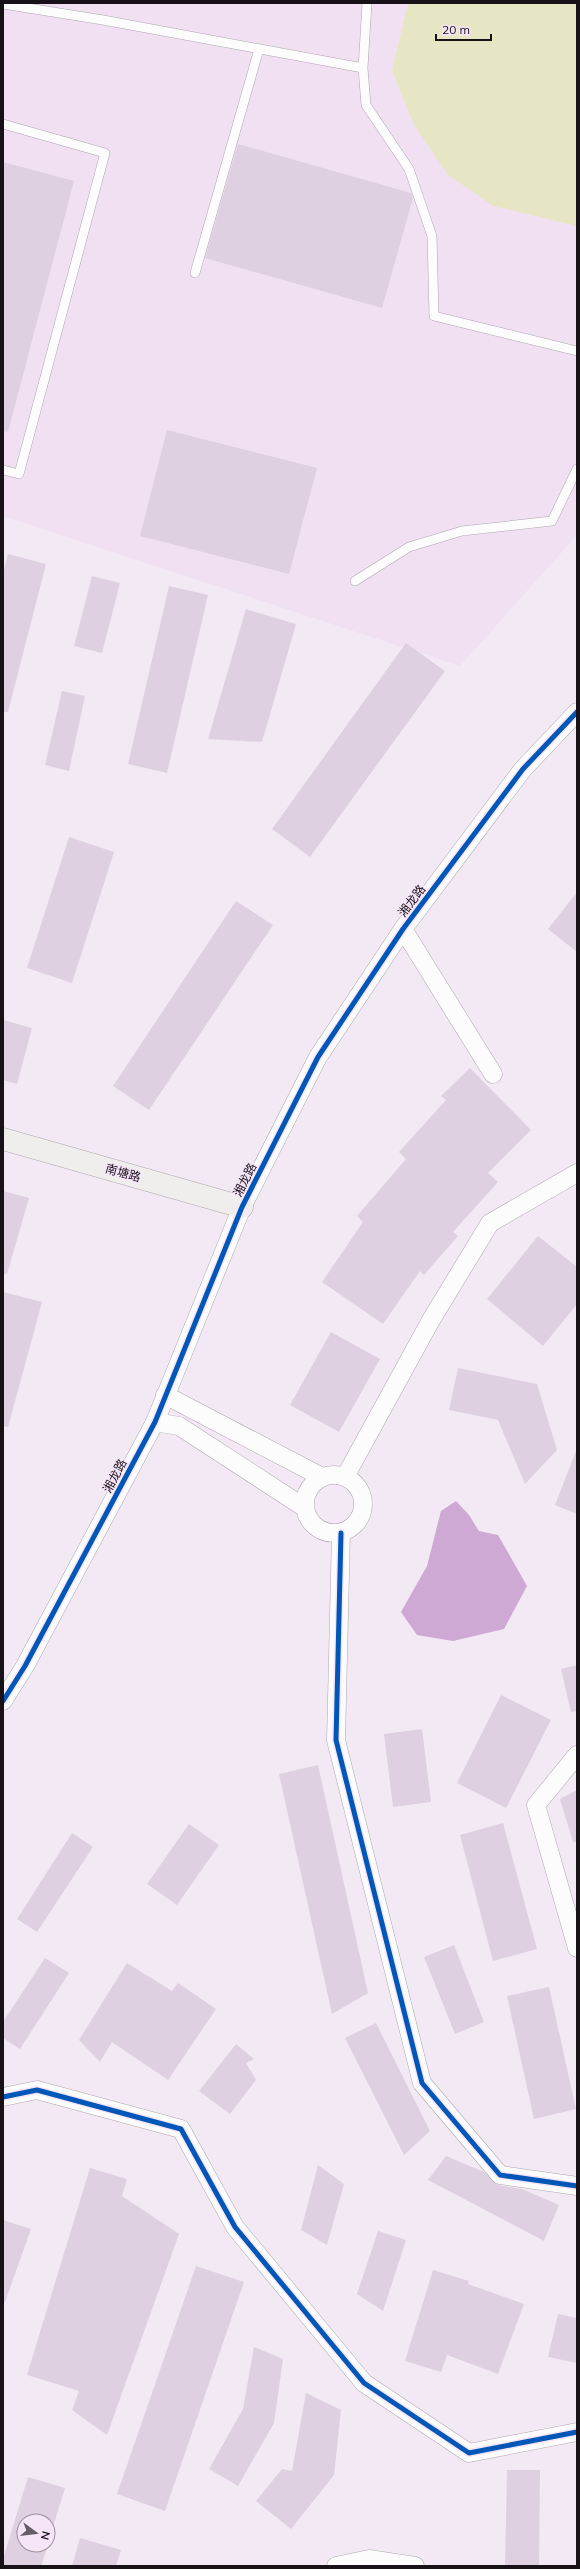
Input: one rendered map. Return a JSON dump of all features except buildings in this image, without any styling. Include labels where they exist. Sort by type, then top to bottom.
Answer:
[{"type":"street","name":"湘龙路","points":[[3,1701],[25,1666],[155,1422],[242,1207],[318,1057],[403,929],[523,769],[577,712]]},
{"type":"street","points":[[403,929],[493,1074]]},
{"type":"street","name":"南塘路","points":[[3,1139],[242,1207]]},
{"type":"street","points":[[345,1477],[431,1320],[490,1223],[577,1173]]},
{"type":"street","points":[[165,1395],[322,1477]]},
{"type":"street","points":[[155,1422],[179,1426],[304,1508]]},
{"type":"street","points":[[336,1475],[345,1477],[359,1489],[363,1508],[360,1518],[354,1526],[341,1533],[325,1533],[316,1529],[309,1521],[304,1508],[307,1493],[312,1485],[322,1477],[336,1475]]},
{"type":"street","points":[[341,1533],[336,1740],[422,2083],[500,2175],[577,2186]]},
{"type":"street","points":[[577,1755],[536,1805],[577,1948]]},
{"type":"street","points":[[3,2097],[37,2090],[182,2129],[235,2227],[364,2383],[469,2453],[577,2432]]},
{"type":"street","points":[[336,2566],[369,2559],[415,2566]]},
{"type":"lane","points":[[367,3],[363,68],[366,105],[409,169],[432,236],[434,316],[577,351]]},
{"type":"lane","points":[[3,4],[363,68]]},
{"type":"lane","points":[[195,273],[259,49]]},
{"type":"lane","points":[[3,124],[105,153],[19,474],[3,470]]},
{"type":"lane","points":[[355,581],[409,547],[462,531],[552,521],[577,469]]},
{"type":"shaded area","points":[[3,3],[577,3],[577,535],[460,666],[3,516]]},
{"type":"shaded area","points":[[456,1501],[469,1515],[479,1531],[498,1535],[527,1586],[504,1629],[453,1641],[417,1635],[401,1612],[427,1566],[441,1511]]},
{"type":"green space","points":[[408,3],[577,3],[577,226],[493,206],[448,175],[414,125],[392,70]]},
{"type":"cycle path","points":[[3,1701],[25,1666],[155,1422],[242,1207],[318,1057],[403,929],[523,769],[577,712]]},
{"type":"cycle path","points":[[341,1533],[336,1740],[422,2083],[500,2175],[577,2186]]},
{"type":"cycle path","points":[[3,2097],[37,2090],[181,2129],[235,2227],[364,2383],[469,2453],[577,2432]]}]
